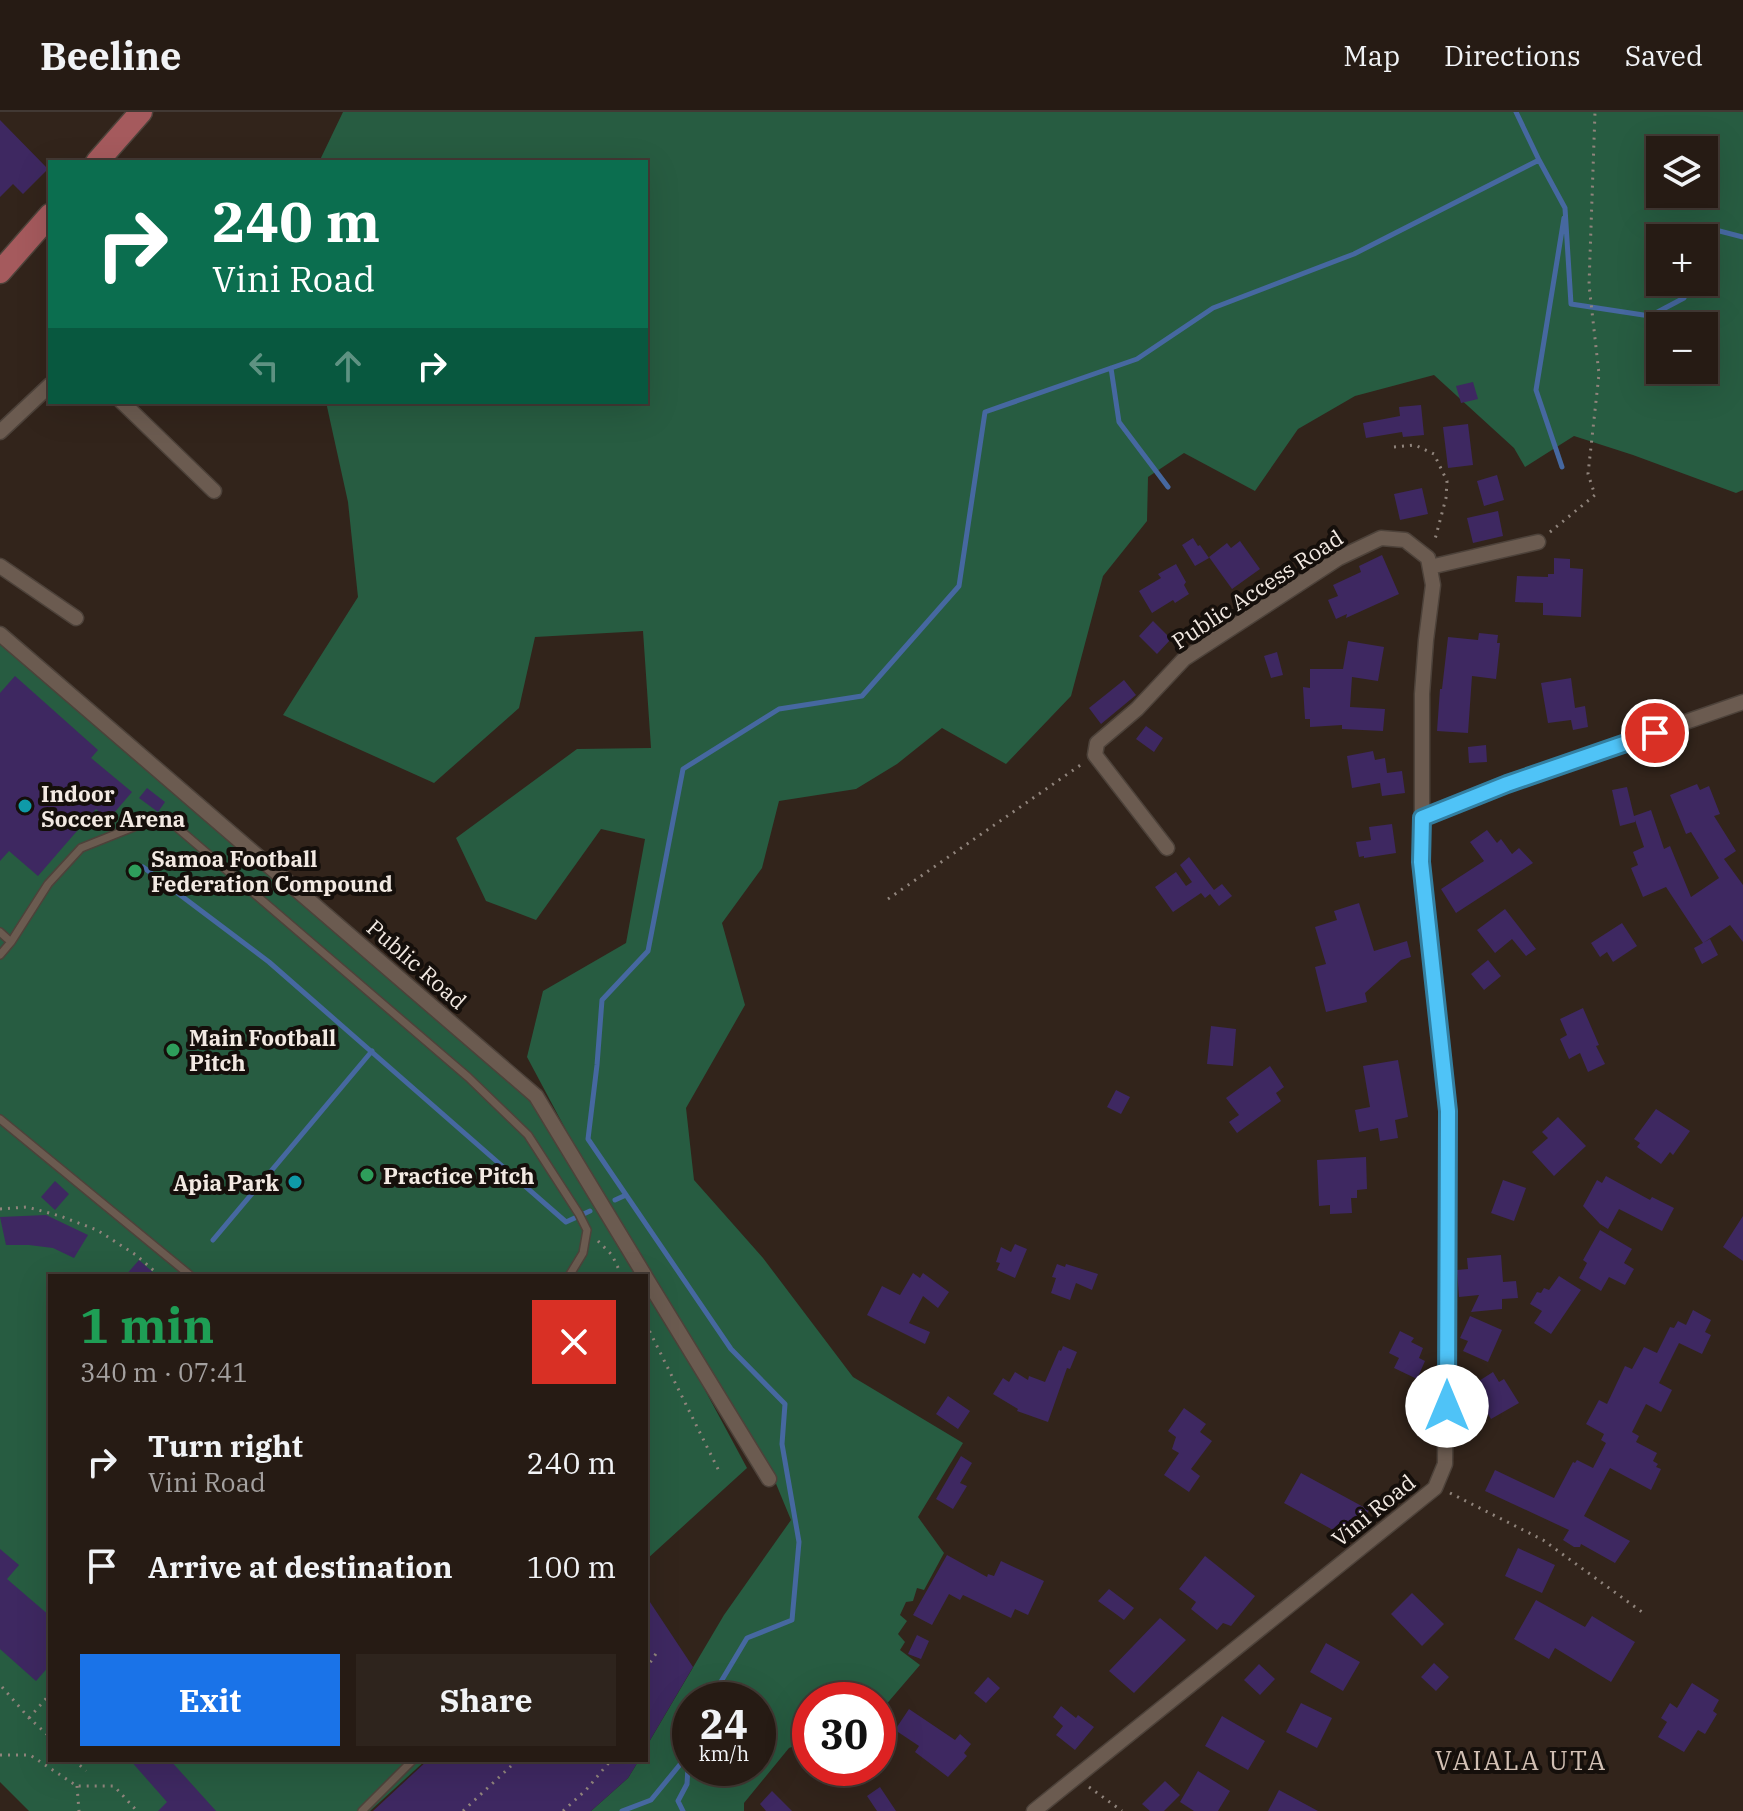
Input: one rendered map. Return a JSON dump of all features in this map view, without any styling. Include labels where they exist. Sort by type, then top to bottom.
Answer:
[{"type":"main road","points":[[99,160],[141,112]]},
{"type":"main road","points":[[0,272],[48,217]]},
{"type":"street","points":[[0,432],[48,387]]},
{"type":"street","points":[[124,404],[214,491]]},
{"type":"street","name":"Public Access Road","points":[[1095,755],[1097,743],[1137,709],[1184,659],[1339,558],[1381,538],[1405,540],[1429,562]]},
{"type":"street","points":[[1538,542],[1429,562],[1433,585],[1422,694],[1422,818],[1507,784],[1743,702]]},
{"type":"street","points":[[0,566],[76,618]]},
{"type":"street","name":"Public Road","points":[[0,634],[536,1096],[644,1274]]},
{"type":"street","points":[[1095,755],[1167,848]]},
{"type":"street","name":"Vini Road","points":[[1034,1811],[1435,1488],[1445,1464],[1448,1111],[1421,862],[1422,818]]},
{"type":"street","name":"Public Road","points":[[648,1280],[769,1479]]},
{"type":"lane","points":[[0,955],[48,884],[81,848],[141,824],[173,824],[468,1077],[528,1135],[585,1226],[583,1253],[570,1274]]},
{"type":"lane","points":[[0,932],[11,942]]},
{"type":"lane","points":[[0,1119],[189,1274]]},
{"type":"lane","points":[[362,1811],[411,1762]]},
{"type":"path","points":[[1538,542],[1595,495],[1588,474],[1599,374],[1589,285],[1595,112]]},
{"type":"path","points":[[1394,447],[1415,445],[1434,454],[1447,481],[1446,498],[1429,562]]},
{"type":"path","points":[[888,899],[1095,755]]},
{"type":"path","points":[[0,1209],[27,1207],[97,1230],[136,1255],[158,1274]]},
{"type":"path","points":[[585,1226],[612,1255],[621,1274]]},
{"type":"path","points":[[648,1328],[719,1471]]},
{"type":"path","points":[[1435,1488],[1458,1495],[1543,1540],[1642,1612]]},
{"type":"path","points":[[648,1666],[659,1649]]},
{"type":"path","points":[[1,1687],[48,1735]]},
{"type":"path","points":[[29,1718],[48,1696]]},
{"type":"path","points":[[0,1755],[30,1755],[77,1786],[114,1786],[137,1811]]},
{"type":"path","points":[[76,1762],[86,1771]]},
{"type":"path","points":[[563,1811],[609,1762]]},
{"type":"path","points":[[463,1811],[511,1766]]},
{"type":"path","points":[[1076,1777],[1122,1811]]},
{"type":"path","points":[[77,1786],[79,1811]]},
{"type":"green space","points":[[343,112],[1743,112],[1743,490],[1736,493],[1574,436],[1525,467],[1514,448],[1434,375],[1355,396],[1298,429],[1255,491],[1184,453],[1148,477],[1147,521],[1103,576],[1071,696],[1006,764],[942,728],[897,764],[856,789],[779,801],[762,868],[722,923],[745,1005],[686,1108],[694,1180],[763,1258],[853,1377],[963,1443],[918,1517],[944,1553],[924,1590],[917,1588],[913,1601],[906,1602],[900,1615],[907,1621],[898,1634],[905,1642],[900,1650],[920,1665],[896,1693],[896,1682],[792,1682],[792,1747],[776,1764],[776,1682],[684,1682],[724,1615],[791,1520],[767,1462],[717,1383],[650,1288],[747,1468],[648,1558],[648,1274],[48,1274],[48,1762],[424,1762],[370,1811],[29,1811],[0,1782],[0,644],[538,1088],[598,1190],[527,1057],[543,991],[626,943],[645,839],[601,829],[536,920],[486,901],[456,838],[577,749],[651,748],[643,631],[535,637],[519,708],[434,783],[283,715],[358,597],[348,502],[326,404],[648,404],[648,160],[320,160]]},
{"type":"green space","points":[[672,1703],[672,1786],[758,1786],[744,1803],[744,1811],[591,1811],[628,1778],[638,1762],[648,1762],[648,1744]]},
{"type":"building","points":[[0,120],[48,169],[23,194],[13,184],[0,197]]},
{"type":"building","points":[[1473,382],[1478,399],[1461,403],[1456,386]]},
{"type":"building","points":[[1421,405],[1424,435],[1403,437],[1402,432],[1366,438],[1363,423],[1400,416],[1399,407]]},
{"type":"building","points":[[1468,424],[1473,465],[1448,468],[1443,427]]},
{"type":"building","points":[[1497,475],[1504,500],[1484,506],[1477,481]]},
{"type":"building","points":[[1422,488],[1428,514],[1400,520],[1394,494]]},
{"type":"building","points":[[1498,511],[1503,536],[1473,543],[1467,518]]},
{"type":"building","points":[[1193,538],[1209,558],[1195,566],[1182,545]]},
{"type":"building","points":[[1240,541],[1260,569],[1232,589],[1209,557],[1227,543],[1231,548]]},
{"type":"building","points":[[1382,555],[1399,594],[1346,618],[1347,614],[1336,619],[1328,600],[1338,596],[1333,585],[1361,572],[1359,566]]},
{"type":"building","points":[[1554,558],[1570,559],[1570,568],[1583,569],[1581,617],[1543,615],[1543,603],[1515,602],[1517,576],[1548,577],[1548,574],[1554,574]]},
{"type":"building","points":[[1176,564],[1189,594],[1152,613],[1139,591],[1161,578],[1158,574]]},
{"type":"building","points":[[1153,621],[1171,639],[1157,654],[1139,636]]},
{"type":"building","points":[[1479,633],[1498,635],[1496,679],[1472,676],[1468,733],[1437,731],[1448,637],[1478,640]]},
{"type":"building","points":[[1348,641],[1384,647],[1378,681],[1352,677],[1350,707],[1385,709],[1383,731],[1342,729],[1342,725],[1310,727],[1310,719],[1305,719],[1303,687],[1310,688],[1310,669],[1343,669]]},
{"type":"building","points":[[1277,652],[1283,675],[1271,678],[1264,656]]},
{"type":"building","name":"Indoor Soccer Arena","points":[[15,676],[98,750],[91,758],[132,792],[108,820],[96,809],[38,876],[9,851],[0,861],[0,693]]},
{"type":"building","points":[[1571,678],[1575,708],[1585,706],[1588,727],[1573,730],[1571,720],[1548,723],[1541,683]]},
{"type":"building","points":[[1124,680],[1136,695],[1101,724],[1089,708]]},
{"type":"building","points":[[1146,726],[1163,738],[1154,752],[1136,739]]},
{"type":"building","points":[[1486,745],[1487,762],[1469,763],[1468,747]]},
{"type":"building","points":[[1373,751],[1375,760],[1385,758],[1387,773],[1402,771],[1405,793],[1382,796],[1380,783],[1352,788],[1347,756]]},
{"type":"building","points":[[1697,784],[1700,790],[1709,786],[1720,814],[1714,816],[1736,851],[1724,859],[1743,885],[1743,942],[1730,925],[1703,943],[1666,887],[1643,897],[1631,868],[1638,865],[1633,852],[1644,847],[1635,820],[1620,826],[1612,790],[1627,787],[1634,816],[1651,810],[1664,849],[1670,846],[1691,897],[1719,878],[1691,832],[1686,834],[1670,795]]},
{"type":"building","points":[[147,788],[165,802],[158,812],[139,798]]},
{"type":"building","points":[[1392,824],[1396,853],[1359,857],[1356,842],[1371,840],[1369,827]]},
{"type":"building","points":[[1487,830],[1497,843],[1501,839],[1512,854],[1519,848],[1533,863],[1456,913],[1441,889],[1484,861],[1470,842]]},
{"type":"building","points":[[1189,857],[1214,890],[1222,884],[1232,896],[1219,906],[1210,894],[1205,898],[1201,893],[1173,912],[1155,887],[1176,872],[1186,886],[1192,882],[1180,865]]},
{"type":"building","points":[[1359,903],[1374,951],[1407,941],[1411,957],[1401,960],[1365,993],[1367,1002],[1326,1012],[1315,967],[1326,964],[1315,927],[1337,920],[1334,911]]},
{"type":"building","points":[[1505,909],[1536,949],[1526,956],[1512,939],[1495,953],[1477,930]]},
{"type":"building","points":[[1622,923],[1637,946],[1613,962],[1607,952],[1600,957],[1591,943]]},
{"type":"building","points":[[1710,939],[1718,955],[1702,964],[1694,948]]},
{"type":"building","points":[[1488,960],[1501,976],[1484,990],[1471,974]]},
{"type":"building","points":[[1583,1008],[1605,1064],[1588,1072],[1580,1053],[1569,1059],[1560,1039],[1567,1035],[1560,1019]]},
{"type":"building","points":[[1211,1026],[1236,1029],[1233,1066],[1207,1064]]},
{"type":"building","points":[[1398,1060],[1408,1117],[1395,1120],[1398,1138],[1380,1141],[1378,1128],[1359,1132],[1355,1110],[1370,1107],[1363,1066]]},
{"type":"building","points":[[1270,1066],[1284,1087],[1276,1093],[1281,1101],[1237,1133],[1229,1122],[1239,1115],[1226,1098]]},
{"type":"building","points":[[1116,1090],[1130,1097],[1121,1114],[1107,1107]]},
{"type":"building","points":[[1656,1109],[1690,1131],[1673,1155],[1670,1152],[1661,1164],[1637,1147],[1640,1143],[1634,1139]]},
{"type":"building","points":[[1558,1117],[1586,1146],[1554,1176],[1532,1152],[1548,1138],[1542,1132]]},
{"type":"building","points":[[1366,1157],[1367,1189],[1357,1190],[1357,1198],[1351,1198],[1352,1213],[1330,1214],[1330,1205],[1319,1206],[1317,1160]]},
{"type":"building","points":[[1606,1176],[1650,1200],[1652,1197],[1674,1208],[1662,1231],[1619,1209],[1608,1229],[1600,1224],[1583,1206],[1597,1180],[1602,1183]]},
{"type":"building","points":[[1503,1180],[1526,1188],[1514,1221],[1491,1213]]},
{"type":"building","points":[[55,1181],[69,1194],[55,1210],[41,1197]]},
{"type":"building","points":[[46,1215],[88,1235],[74,1258],[53,1248],[6,1245],[0,1217]]},
{"type":"building","points":[[1743,1216],[1743,1261],[1723,1247]]},
{"type":"building","points":[[1600,1230],[1632,1249],[1624,1263],[1634,1269],[1625,1285],[1609,1277],[1601,1291],[1579,1278],[1587,1263],[1583,1260]]},
{"type":"building","points":[[1015,1244],[1027,1249],[1015,1278],[997,1270],[1000,1263],[996,1262],[1001,1247],[1011,1252]]},
{"type":"building","points":[[1501,1255],[1503,1282],[1516,1281],[1518,1298],[1502,1299],[1502,1309],[1471,1312],[1479,1295],[1459,1297],[1457,1270],[1468,1269],[1467,1258]]},
{"type":"building","points":[[139,1260],[155,1274],[127,1274]]},
{"type":"building","points":[[1057,1264],[1098,1274],[1092,1290],[1076,1283],[1070,1300],[1051,1293]]},
{"type":"building","points":[[913,1273],[920,1278],[923,1273],[949,1292],[938,1308],[923,1296],[909,1323],[930,1332],[925,1344],[867,1315],[882,1286],[900,1295]]},
{"type":"building","points":[[1559,1276],[1581,1290],[1551,1334],[1534,1323],[1542,1311],[1530,1304],[1537,1292],[1541,1293],[1544,1288],[1549,1290]]},
{"type":"building","points":[[1693,1310],[1711,1320],[1705,1332],[1711,1335],[1702,1354],[1679,1343],[1659,1383],[1672,1390],[1661,1412],[1646,1404],[1632,1432],[1639,1436],[1636,1442],[1657,1453],[1653,1461],[1661,1469],[1651,1490],[1610,1468],[1584,1516],[1630,1541],[1615,1563],[1581,1544],[1574,1547],[1563,1540],[1569,1530],[1485,1491],[1495,1470],[1554,1498],[1573,1462],[1577,1460],[1593,1468],[1606,1443],[1601,1440],[1604,1434],[1586,1424],[1599,1400],[1607,1404],[1625,1366],[1632,1369],[1644,1347],[1657,1353],[1670,1327],[1674,1328],[1678,1321],[1686,1325]]},
{"type":"building","points":[[1470,1316],[1502,1330],[1488,1362],[1463,1351],[1468,1341],[1460,1338]]},
{"type":"building","points":[[1400,1331],[1414,1338],[1411,1342],[1423,1348],[1419,1358],[1425,1361],[1417,1379],[1394,1368],[1399,1358],[1389,1353]]},
{"type":"building","points":[[1063,1346],[1077,1352],[1070,1369],[1067,1368],[1048,1422],[1017,1411],[993,1394],[1003,1378],[1009,1382],[1015,1372],[1028,1380],[1029,1376],[1045,1382]]},
{"type":"building","points":[[1493,1372],[1499,1382],[1504,1379],[1519,1403],[1491,1419],[1481,1402],[1459,1411],[1456,1398],[1474,1390],[1471,1386]]},
{"type":"building","points":[[1415,1380],[1431,1389],[1425,1400],[1409,1391]]},
{"type":"building","points":[[948,1396],[970,1411],[958,1429],[936,1414]]},
{"type":"building","points":[[1184,1408],[1206,1424],[1200,1432],[1212,1441],[1191,1469],[1200,1476],[1189,1492],[1164,1475],[1179,1453],[1172,1449],[1176,1437],[1168,1431]]},
{"type":"building","points":[[961,1456],[972,1463],[960,1483],[967,1486],[953,1509],[936,1499]]},
{"type":"building","points":[[1301,1473],[1369,1510],[1353,1541],[1284,1503]]},
{"type":"building","points":[[1518,1548],[1555,1565],[1542,1593],[1505,1576]]},
{"type":"building","points":[[0,1549],[19,1565],[7,1579],[48,1614],[48,1667],[36,1681],[0,1649]]},
{"type":"building","points":[[947,1555],[987,1577],[988,1574],[994,1576],[1001,1561],[1044,1581],[1028,1615],[1015,1609],[1011,1618],[963,1595],[960,1600],[949,1594],[932,1625],[913,1615]]},
{"type":"building","points":[[1205,1556],[1255,1596],[1231,1626],[1223,1623],[1217,1630],[1191,1609],[1196,1602],[1179,1589]]},
{"type":"building","points":[[1109,1589],[1134,1608],[1124,1620],[1098,1601]]},
{"type":"building","points":[[1412,1593],[1444,1624],[1422,1646],[1391,1614]]},
{"type":"building","points":[[648,1599],[693,1667],[684,1682],[672,1682],[672,1703],[648,1744]]},
{"type":"building","points":[[1536,1600],[1585,1627],[1592,1616],[1635,1642],[1611,1682],[1555,1648],[1549,1659],[1514,1639]]},
{"type":"building","points":[[1160,1618],[1186,1640],[1134,1693],[1109,1671]]},
{"type":"building","points":[[917,1635],[929,1641],[921,1659],[908,1654]]},
{"type":"building","points":[[1326,1643],[1360,1662],[1343,1691],[1310,1672]]},
{"type":"building","points":[[1434,1663],[1449,1677],[1436,1691],[1421,1677]]},
{"type":"building","points":[[1259,1664],[1275,1679],[1260,1695],[1244,1680]]},
{"type":"building","points":[[988,1677],[1000,1688],[986,1703],[974,1693]]},
{"type":"building","points":[[1692,1683],[1719,1700],[1713,1711],[1717,1714],[1705,1734],[1698,1730],[1684,1752],[1658,1737],[1667,1722],[1661,1718],[1670,1703],[1677,1708]]},
{"type":"building","points":[[1301,1703],[1332,1718],[1317,1748],[1286,1732]]},
{"type":"building","points":[[1061,1706],[1094,1727],[1075,1750],[1056,1735],[1063,1726],[1053,1717]]},
{"type":"building","points":[[909,1709],[955,1740],[960,1734],[971,1744],[964,1753],[967,1756],[948,1777],[915,1752],[919,1746],[896,1728]]},
{"type":"building","points":[[1222,1716],[1265,1741],[1248,1770],[1205,1746]]},
{"type":"building","points":[[132,1762],[172,1762],[216,1811],[158,1811],[167,1802]]},
{"type":"building","points":[[426,1762],[638,1762],[628,1778],[591,1811],[373,1811]]},
{"type":"building","points":[[1198,1771],[1230,1791],[1218,1811],[1194,1811],[1180,1802]]},
{"type":"building","points":[[1165,1781],[1180,1795],[1164,1811],[1150,1811],[1142,1804]]},
{"type":"building","points":[[880,1787],[896,1811],[877,1811],[867,1796]]},
{"type":"building","points":[[1279,1790],[1318,1811],[1268,1811]]},
{"type":"building","points":[[772,1791],[792,1811],[766,1811],[760,1804]]},
{"type":"waterway","points":[[721,1682],[747,1638],[792,1620],[799,1542],[782,1444],[785,1404],[731,1349],[588,1139],[602,1000],[648,951],[683,769],[779,709],[862,696],[959,586],[985,412],[1137,359],[1213,308],[1354,254],[1539,160],[1516,112]]},
{"type":"waterway","points":[[1539,160],[1565,208],[1571,304],[1650,316],[1685,296]]},
{"type":"waterway","points":[[1562,467],[1536,390],[1564,218]]},
{"type":"waterway","points":[[1718,231],[1743,237]]},
{"type":"waterway","points":[[1111,368],[1119,422],[1168,487]]},
{"type":"waterway","points":[[143,867],[269,962],[566,1222],[590,1211]]},
{"type":"waterway","points":[[213,1240],[372,1051]]},
{"type":"waterway","points":[[615,1200],[626,1195]]},
{"type":"waterway","points":[[622,1811],[651,1800],[672,1774]]},
{"type":"waterway","points":[[683,1811],[678,1801],[686,1786]]},
{"type":"place","name":"Indoor Soccer Arena","points":[[25,806]]},
{"type":"place","name":"Samoa Football Federation Compound","points":[[135,871]]},
{"type":"place","name":"Main Football Pitch","points":[[173,1050]]},
{"type":"place","name":"Practice Pitch","points":[[367,1175]]},
{"type":"place","name":"Apia Park","points":[[295,1182]]},
{"type":"district","name":"VAIALA UTA","points":[[1521,1760]]},
{"type":"route","points":[[1447,1406],[1448,1111],[1421,862],[1422,818],[1507,784],[1655,733]]}]
